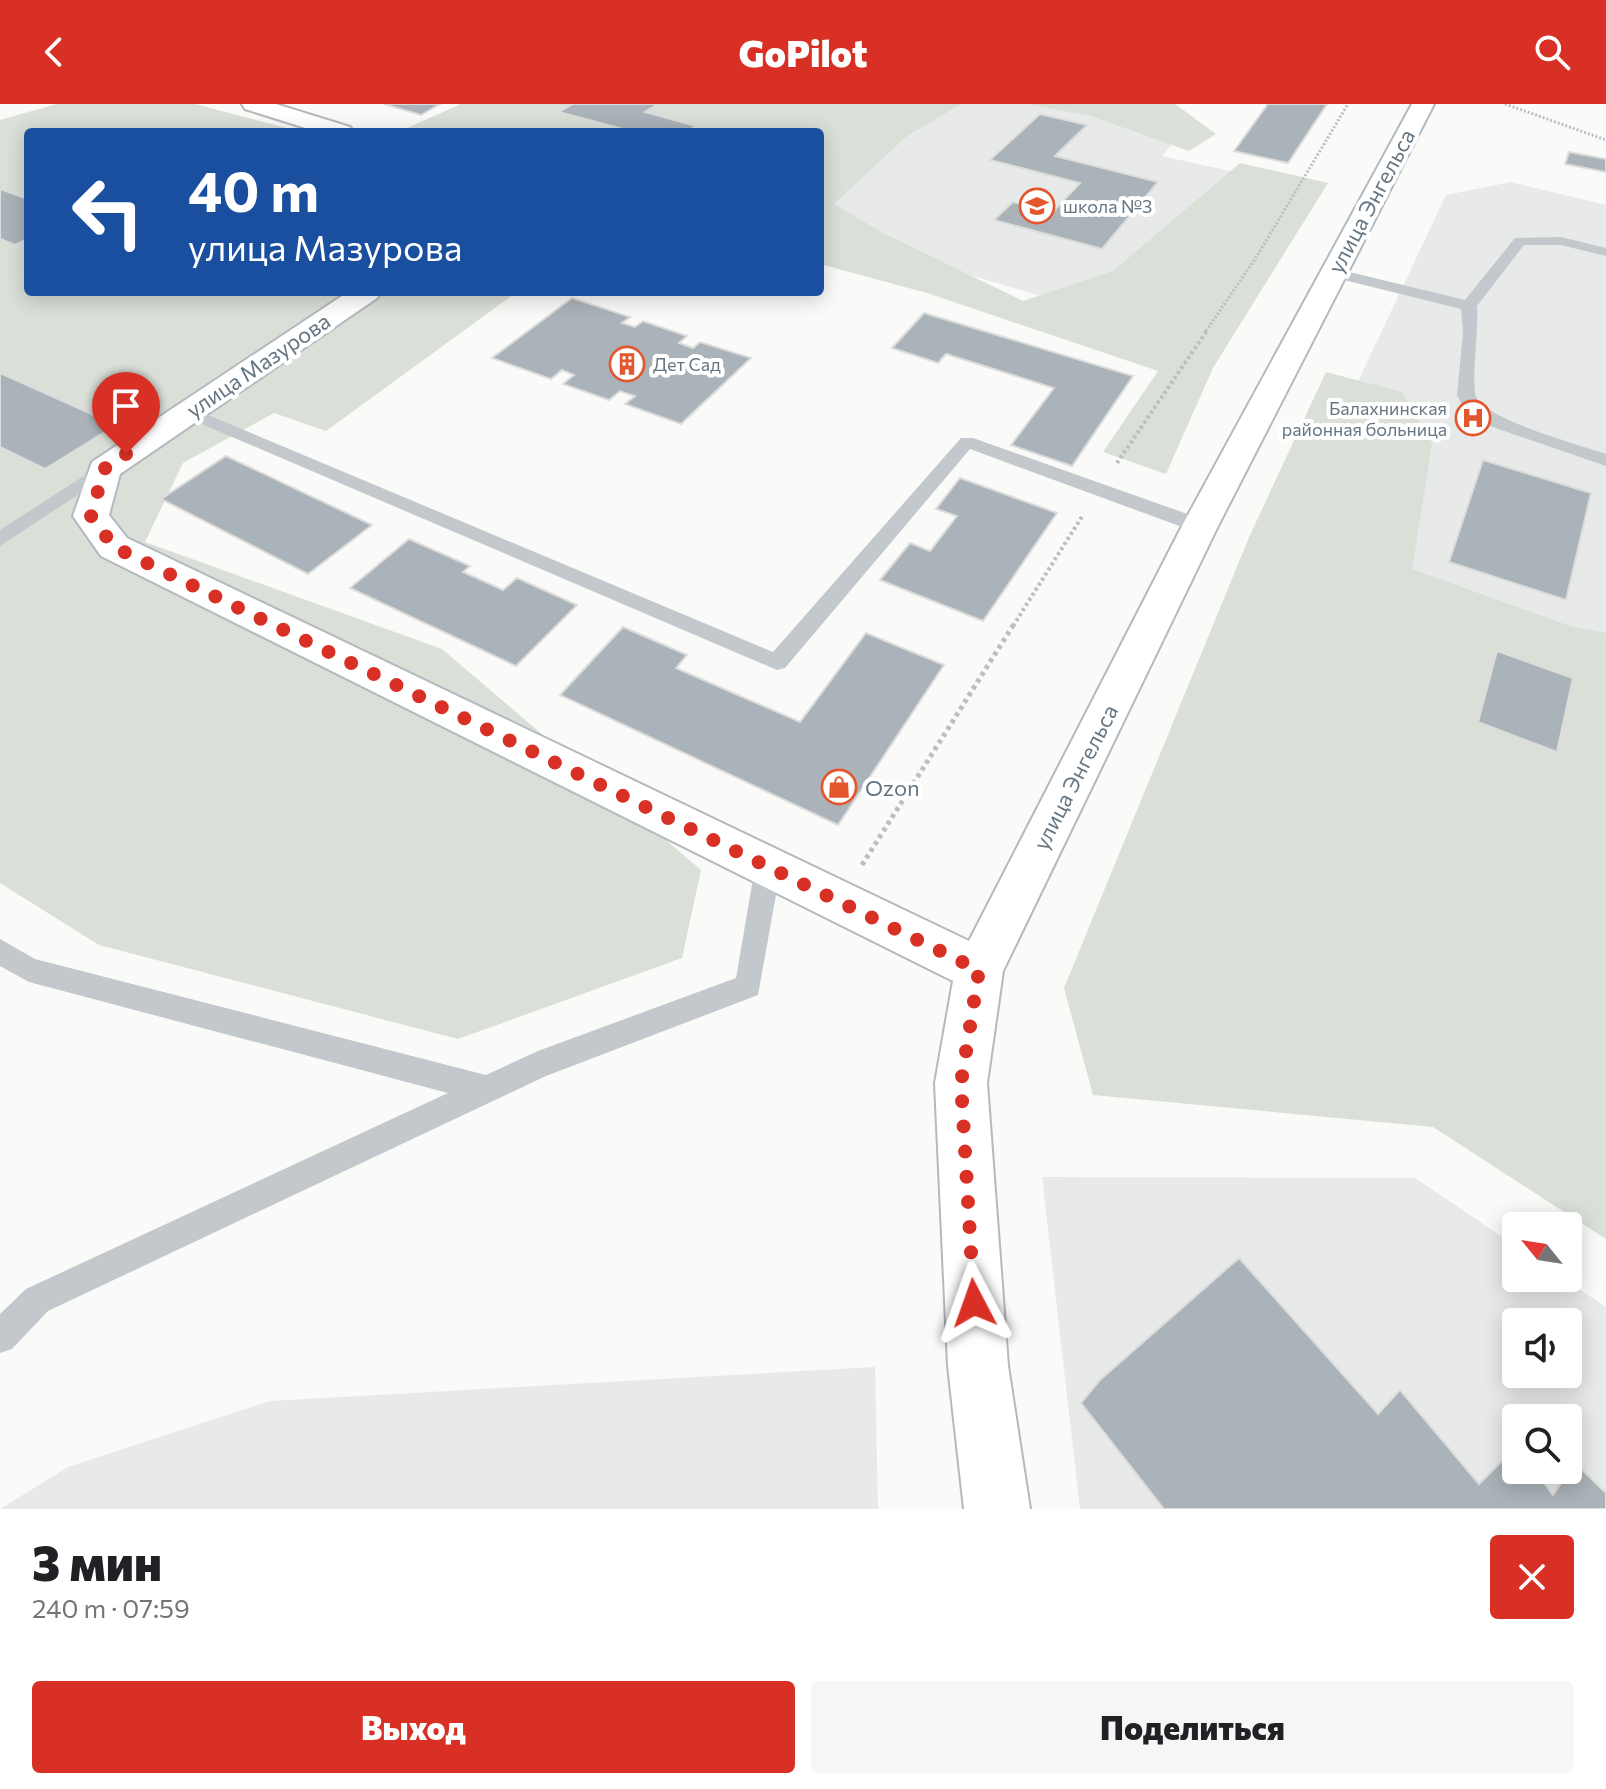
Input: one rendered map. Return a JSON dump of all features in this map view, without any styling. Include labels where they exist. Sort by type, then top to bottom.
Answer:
[{"type":"street","points":[[253,104],[329,128]]},
{"type":"street","name":"улица Энгельса","points":[[997,1509],[978,1366],[961,1083],[979,970],[1200,526],[1423,104]]},
{"type":"street","name":"улица Мазурова","points":[[104,469],[361,296]]},
{"type":"street","points":[[104,469],[91,516],[114,547],[979,970]]},
{"type":"lane","points":[[1606,252],[1561,241],[1520,241],[1469,306],[1471,332],[1466,395],[1472,409],[1493,421],[1606,460]]},
{"type":"lane","points":[[1333,273],[1469,306]]},
{"type":"lane","points":[[189,412],[777,662],[967,442],[1200,526]]},
{"type":"lane","points":[[0,539],[104,469]]},
{"type":"lane","points":[[0,1337],[37,1300],[538,1065],[748,986],[768,867]]},
{"type":"lane","points":[[0,951],[29,970],[487,1089]]},
{"type":"path","points":[[1505,104],[1606,140]]},
{"type":"shaded area","points":[[57,104],[195,104],[287,128],[24,128],[24,296],[512,296],[326,431],[274,413],[183,463],[145,542],[442,649],[701,870],[682,958],[458,1039],[99,945],[0,883],[0,120]]},
{"type":"shaded area","points":[[461,104],[961,104],[907,136],[834,204],[883,233],[1023,301],[1113,271],[1240,163],[1328,183],[1213,368],[1166,474],[1103,452],[1158,371],[927,293],[824,265],[824,128],[407,128]]},
{"type":"shaded area","name":"школа №3","points":[[920,104],[1104,104],[1190,124],[1162,156],[1271,180],[1173,335],[824,232],[824,179]]},
{"type":"shaded area","points":[[1028,104],[1175,104],[1216,134],[1189,151],[1091,116]]},
{"type":"shaded area","name":"Балахнинская районная больница","points":[[1511,182],[1606,205],[1606,981],[1240,631],[1446,195]]},
{"type":"shaded area","points":[[1326,372],[1402,392],[1432,444],[1412,569],[1570,626],[1606,633],[1606,1239],[1582,1223],[1582,1212],[1564,1212],[1433,1127],[1093,1095],[1064,988],[1250,535]]},
{"type":"shaded area","points":[[1042,1177],[1415,1178],[1502,1237],[1502,1292],[1582,1291],[1606,1307],[1606,1509],[1080,1509]]},
{"type":"shaded area","points":[[875,1367],[878,1509],[0,1509],[68,1467],[270,1401]]},
{"type":"building","points":[[384,104],[440,104],[421,115]]},
{"type":"building","points":[[573,104],[658,104],[645,112],[696,126],[619,128],[559,112]]},
{"type":"building","points":[[1268,104],[1327,104],[1288,163],[1234,151]]},
{"type":"building","points":[[1040,114],[1087,125],[1055,156],[1158,182],[1102,249],[994,220],[1013,202],[1053,212],[1080,183],[990,160]]},
{"type":"building","points":[[1569,152],[1606,159],[1606,172],[1565,164]]},
{"type":"building","points":[[0,189],[24,198],[24,241],[15,245],[0,239]]},
{"type":"building","name":"Дет Сад","points":[[572,298],[630,317],[622,323],[635,327],[643,321],[687,336],[679,343],[693,348],[700,342],[751,358],[681,424],[625,404],[635,396],[620,391],[609,400],[563,384],[574,375],[562,370],[551,379],[492,358]]},
{"type":"building","points":[[924,313],[1133,376],[1072,466],[1011,445],[1054,388],[946,354],[938,363],[892,348]]},
{"type":"building","points":[[0,373],[116,425],[45,469],[0,447]]},
{"type":"building","points":[[226,456],[372,525],[308,574],[161,499]]},
{"type":"building","points":[[1483,460],[1591,493],[1566,600],[1449,562]]},
{"type":"building","points":[[960,478],[1057,513],[983,621],[880,580],[910,543],[930,551],[957,516],[936,509]]},
{"type":"building","points":[[409,539],[470,566],[463,572],[503,590],[517,578],[577,605],[516,666],[350,588]]},
{"type":"building","points":[[623,627],[687,655],[676,668],[800,722],[866,633],[944,665],[838,825],[560,695]]},
{"type":"building","points":[[1497,651],[1573,678],[1557,752],[1478,722]]},
{"type":"building","points":[[1239,1258],[1378,1414],[1400,1390],[1479,1484],[1502,1461],[1502,1484],[1545,1484],[1553,1495],[1561,1484],[1582,1484],[1582,1470],[1606,1493],[1606,1509],[1164,1509],[1081,1403],[1100,1380]]},
{"type":"place","name":"школа №3","points":[[1037,206]]},
{"type":"place","name":"Дет Сад","points":[[627,364]]},
{"type":"place","name":"Балахнинская районная больница","points":[[1473,418]]},
{"type":"place","name":"Ozon","points":[[839,787]]},
{"type":"route","points":[[126,454],[104,469],[91,516],[114,547],[979,970],[961,1083],[974,1303]]}]
